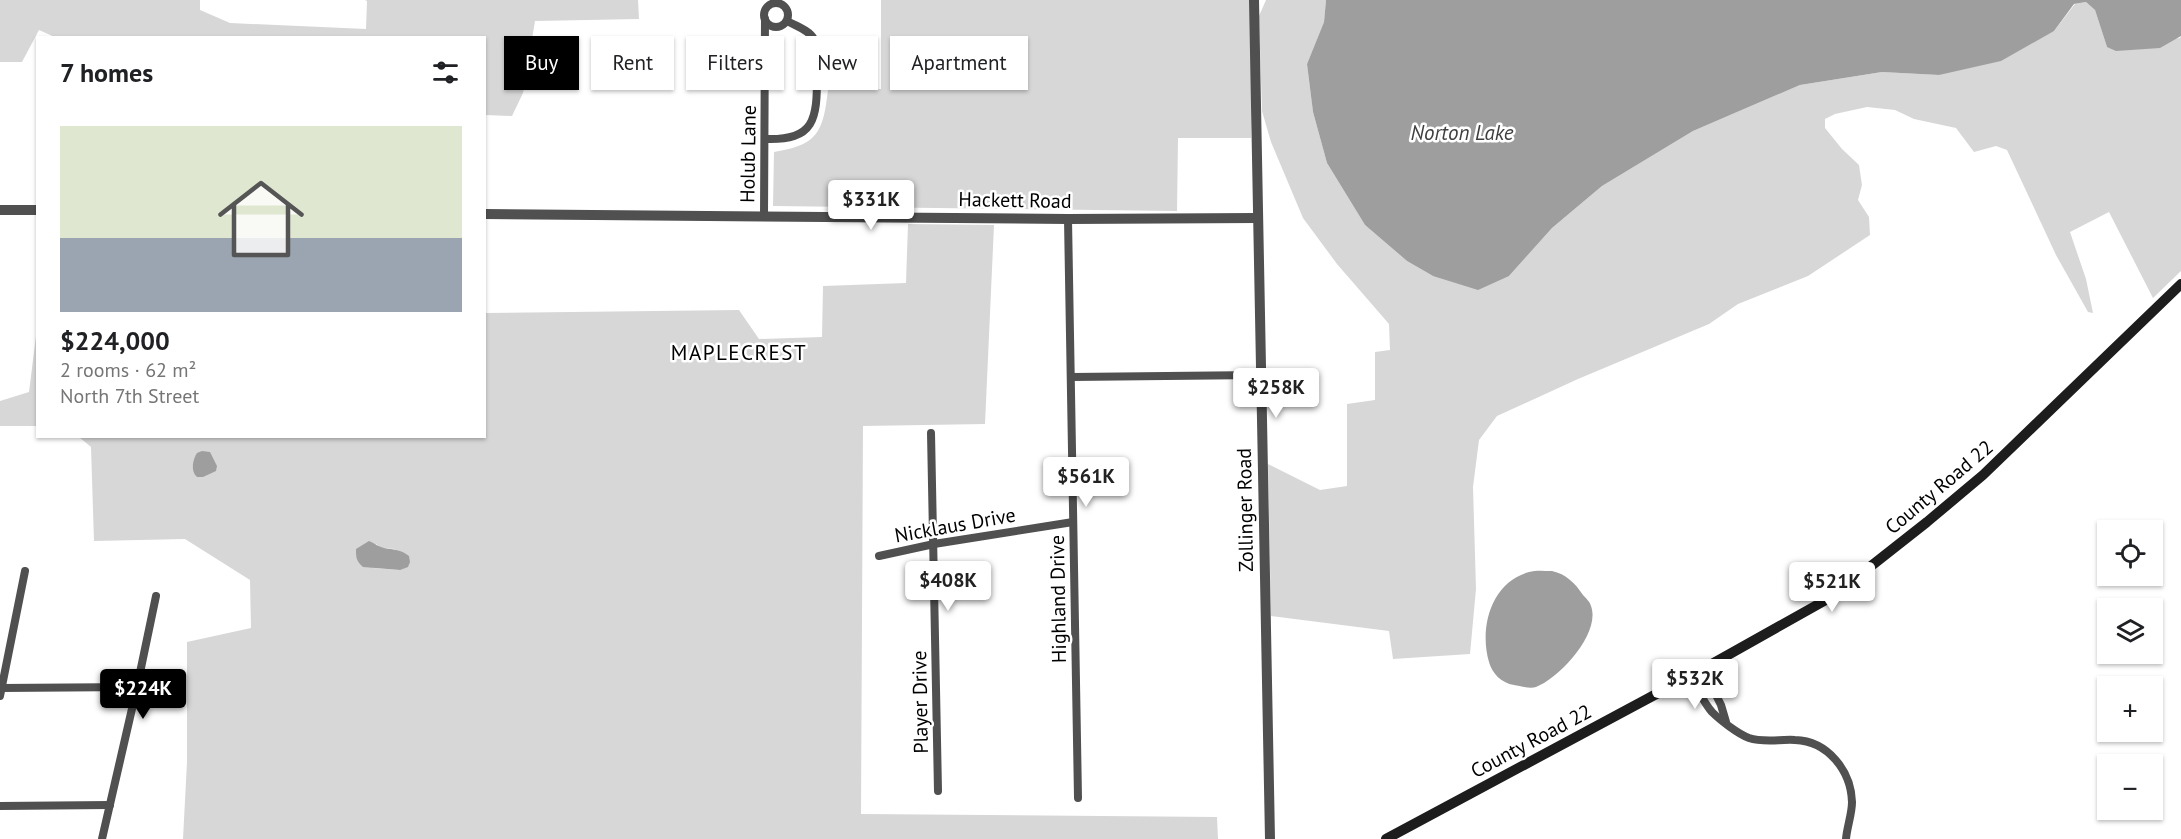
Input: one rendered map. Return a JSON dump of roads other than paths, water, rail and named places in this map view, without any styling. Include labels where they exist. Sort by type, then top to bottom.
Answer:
[{"type":"main road","name":"County Road 22","points":[[1386,839],[1703,669],[1833,596],[1983,475],[2181,284]]},
{"type":"street","name":"Zollinger Road","points":[[1254,0],[1270,839]]},
{"type":"street","points":[[776,2],[786,8],[789,15],[783,26],[774,27],[765,19],[766,8],[776,2]]},
{"type":"street","name":"Holub Lane","points":[[764,216],[765,19]]},
{"type":"street","points":[[765,139],[792,138],[811,122],[816,112],[817,46],[811,35],[787,21]]},
{"type":"street","points":[[0,210],[36,210]]},
{"type":"street","name":"Hackett Road","points":[[486,214],[1068,219],[1258,218]]},
{"type":"street","name":"Highland Drive","points":[[1068,219],[1078,798]]},
{"type":"street","points":[[1072,377],[1260,375]]},
{"type":"street","name":"Player Drive","points":[[931,433],[938,791]]},
{"type":"street","name":"Nicklaus Drive","points":[[879,556],[933,544],[1073,522]]},
{"type":"street","points":[[26,571],[1,691],[137,687]]},
{"type":"street","points":[[102,839],[156,596]]},
{"type":"street","points":[[1703,669],[1721,705],[1726,722]]},
{"type":"street","points":[[1690,676],[1711,711],[1738,733],[1761,741],[1810,742],[1831,754],[1844,770],[1850,791],[1852,803],[1846,839]]},
{"type":"street","points":[[0,806],[110,805]]},
{"type":"water","name":"Norton Lake","points":[[1326,0],[2181,0],[2181,36],[2160,48],[2116,51],[2107,47],[2095,10],[2086,2],[2074,4],[2054,31],[2001,61],[1939,75],[1882,72],[1800,85],[1693,131],[1602,186],[1552,228],[1509,276],[1478,290],[1433,276],[1407,261],[1365,225],[1327,163],[1313,112],[1307,64],[1324,22]]},
{"type":"water","points":[[210,452],[217,466],[216,471],[203,477],[197,477],[193,472],[193,462],[197,453]]},
{"type":"water","points":[[369,541],[409,556],[408,567],[400,570],[363,567],[357,559],[356,549]]},
{"type":"water","points":[[1532,571],[1552,571],[1570,580],[1589,602],[1592,617],[1590,629],[1567,665],[1546,682],[1531,688],[1509,684],[1498,677],[1489,662],[1486,635],[1491,608],[1505,586],[1516,577]]},
{"type":"district","name":"MAPLECREST","points":[[739,352]]}]
